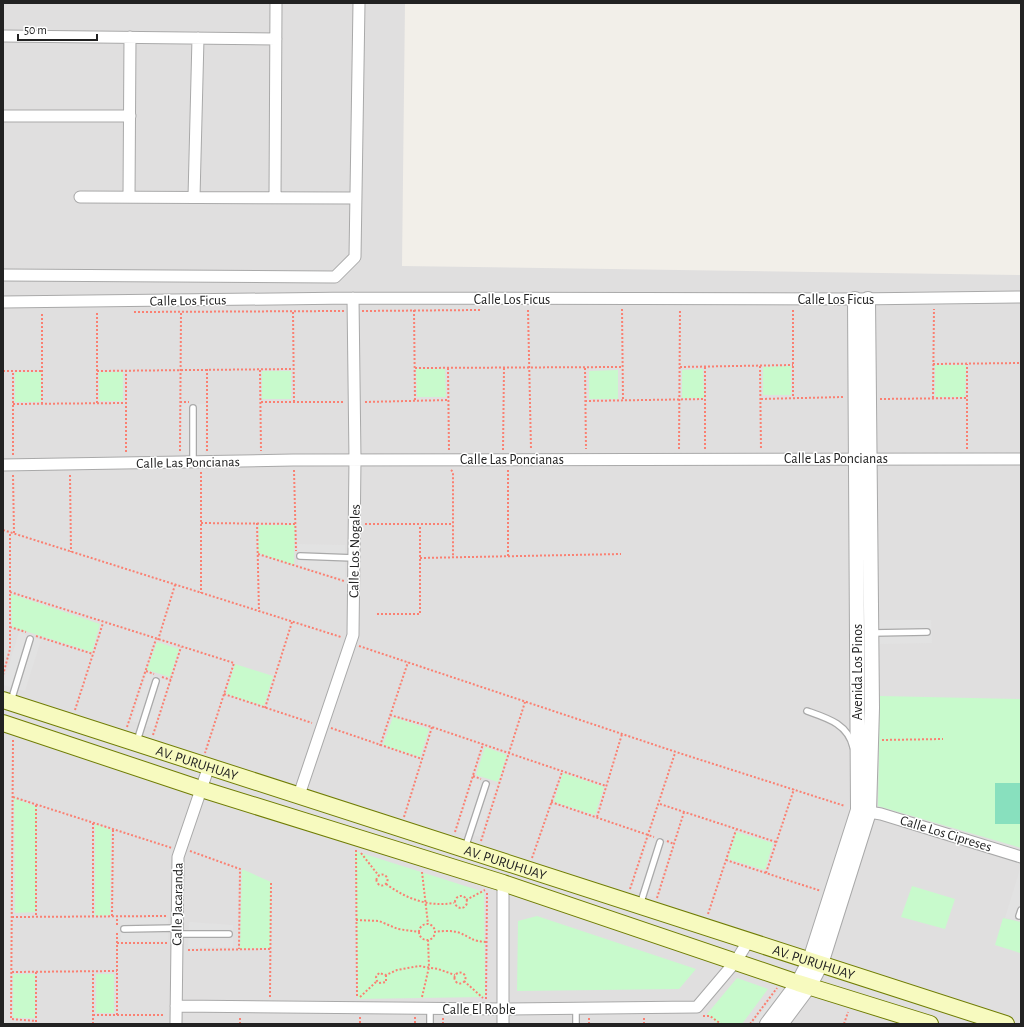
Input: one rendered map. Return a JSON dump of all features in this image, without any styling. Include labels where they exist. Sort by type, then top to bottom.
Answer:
[{"type":"main road","name":"AV. PURUHUAY","points":[[5,700],[137,742],[207,759],[299,795],[1006,1024]]},
{"type":"main road","name":"AV. PURUHUAY","points":[[8,730],[504,883],[798,982],[930,1024]]},
{"type":"street","points":[[275,197],[276,3]]},
{"type":"street","points":[[3,275],[335,277],[355,257],[359,3]]},
{"type":"street","points":[[3,36],[276,39]]},
{"type":"street","points":[[129,197],[130,37]]},
{"type":"street","points":[[194,197],[198,38]]},
{"type":"street","points":[[3,116],[130,116]]},
{"type":"street","points":[[80,197],[356,198]]},
{"type":"street","name":"Calle Los Ficus","points":[[3,302],[353,298],[862,299],[1021,297]]},
{"type":"street","name":"Calle Los Nogales","points":[[299,795],[347,640],[353,635],[355,460],[353,298]]},
{"type":"street","name":"Avenida Los Pinos","points":[[862,299],[856,397],[856,458],[858,769],[864,811]]},
{"type":"street","name":"Avenida Los Pinos","points":[[768,1024],[798,982],[816,962],[864,811],[872,708],[872,633],[870,399],[862,299]]},
{"type":"street","name":"Calle Las Poncianas","points":[[3,465],[355,460],[856,458],[1021,459]]},
{"type":"street","name":"Calle Jacaranda","points":[[176,1024],[173,1010],[177,931],[178,857],[201,790],[207,759]]},
{"type":"street","name":"Calle Los Cipreses","points":[[864,811],[881,814],[1021,857]]},
{"type":"street","points":[[503,1024],[504,883]]},
{"type":"street","name":"Calle El Roble","points":[[173,1010],[270,1007],[503,1009],[697,1007],[736,961],[749,940]]},
{"type":"street","name":"Avenida Los Pinos","points":[[781,1024],[798,982]]},
{"type":"lane","points":[[193,408],[193,462]]},
{"type":"lane","points":[[297,556],[354,558]]},
{"type":"lane","points":[[872,633],[927,632]]},
{"type":"lane","points":[[5,700],[30,640]]},
{"type":"lane","points":[[137,742],[156,681]]},
{"type":"lane","points":[[807,711],[824,716],[845,730],[852,742],[858,769]]},
{"type":"lane","points":[[465,848],[486,784]]},
{"type":"lane","points":[[640,905],[661,841]]},
{"type":"lane","points":[[124,929],[229,934]]},
{"type":"lane","points":[[430,1008],[430,1024]]},
{"type":"lane","points":[[576,1008],[576,1024]]},
{"type":"path","points":[[933,398],[934,297]]},
{"type":"path","points":[[793,307],[793,398]]},
{"type":"path","points":[[679,451],[680,308]]},
{"type":"path","points":[[622,309],[623,400]]},
{"type":"path","points":[[414,310],[415,401]]},
{"type":"path","points":[[528,310],[531,452]]},
{"type":"path","points":[[293,311],[294,402]]},
{"type":"path","points":[[127,312],[354,311]]},
{"type":"path","points":[[98,403],[97,313],[104,312]]},
{"type":"path","points":[[180,312],[180,456]]},
{"type":"path","points":[[34,313],[42,313],[42,404]]},
{"type":"path","points":[[933,364],[1021,363]]},
{"type":"path","points":[[967,364],[967,458]]},
{"type":"path","points":[[680,367],[793,365]]},
{"type":"path","points":[[705,366],[705,451]]},
{"type":"path","points":[[760,366],[761,451]]},
{"type":"path","points":[[585,367],[586,452]]},
{"type":"path","points":[[415,368],[622,367]]},
{"type":"path","points":[[448,368],[449,469],[453,472],[453,557]]},
{"type":"path","points":[[502,454],[504,446],[504,368]]},
{"type":"path","points":[[260,369],[262,454]]},
{"type":"path","points":[[97,371],[293,369]]},
{"type":"path","points":[[126,370],[126,457]]},
{"type":"path","points":[[207,370],[207,455]]},
{"type":"path","points":[[3,371],[42,371]]},
{"type":"path","points":[[13,371],[13,458]]},
{"type":"path","points":[[761,399],[856,397]]},
{"type":"path","points":[[870,399],[966,398]]},
{"type":"path","points":[[586,401],[705,399]]},
{"type":"path","points":[[362,402],[449,400]]},
{"type":"path","points":[[261,402],[346,402]]},
{"type":"path","points":[[13,404],[126,403]]},
{"type":"path","points":[[503,469],[508,470],[508,556]]},
{"type":"path","points":[[294,470],[297,556],[296,566]]},
{"type":"path","points":[[201,471],[201,593]]},
{"type":"path","points":[[70,472],[70,552]]},
{"type":"path","points":[[13,473],[14,533]]},
{"type":"path","points":[[201,522],[296,524]]},
{"type":"path","points":[[257,523],[259,612]]},
{"type":"path","points":[[363,524],[453,524]]},
{"type":"path","points":[[377,614],[420,614],[420,525]]},
{"type":"path","points":[[3,530],[347,640],[525,702],[676,752],[864,811]]},
{"type":"path","points":[[3,675],[10,649],[10,532]]},
{"type":"path","points":[[258,554],[348,582]]},
{"type":"path","points":[[420,558],[621,554]]},
{"type":"path","points":[[127,728],[176,585]]},
{"type":"path","points":[[10,592],[234,663],[224,694],[207,759]]},
{"type":"path","points":[[75,711],[103,622]]},
{"type":"path","points":[[265,708],[292,622]]},
{"type":"path","points":[[10,627],[93,654]]},
{"type":"path","points":[[153,736],[181,647]]},
{"type":"path","points":[[380,746],[408,662]]},
{"type":"path","points":[[224,694],[316,724]]},
{"type":"path","points":[[480,842],[525,702]]},
{"type":"path","points":[[390,715],[432,727],[606,786]]},
{"type":"path","points":[[404,817],[432,727]]},
{"type":"path","points":[[330,728],[422,759]]},
{"type":"path","points":[[8,730],[13,797],[11,1019],[36,1022],[36,972]]},
{"type":"path","points":[[596,817],[622,734]]},
{"type":"path","points":[[882,740],[943,739]]},
{"type":"path","points":[[454,833],[483,744]]},
{"type":"path","points":[[629,892],[660,804],[676,752]]},
{"type":"path","points":[[532,859],[562,771]]},
{"type":"path","points":[[766,873],[794,789]]},
{"type":"path","points":[[13,797],[173,848]]},
{"type":"path","points":[[551,802],[655,838]]},
{"type":"path","points":[[660,804],[776,842]]},
{"type":"path","points":[[36,805],[36,916]]},
{"type":"path","points":[[656,901],[684,812]]},
{"type":"path","points":[[93,823],[93,916]]},
{"type":"path","points":[[112,829],[112,916]]},
{"type":"path","points":[[707,918],[736,830]]},
{"type":"path","points":[[661,841],[674,844]]},
{"type":"path","points":[[357,1001],[357,844],[378,876],[377,882],[379,884],[386,884],[402,895],[427,903],[454,903],[456,906],[462,908],[466,904],[466,900],[487,889]]},
{"type":"path","points":[[187,855],[189,850],[240,869],[239,949]]},
{"type":"path","points":[[726,860],[822,891]]},
{"type":"path","points":[[422,867],[427,903],[428,924],[433,928],[434,932],[433,937],[428,940]]},
{"type":"path","points":[[378,876],[386,876],[388,882],[386,884]]},
{"type":"path","points":[[270,1007],[271,882]]},
{"type":"path","points":[[480,886],[487,889]]},
{"type":"path","points":[[486,1001],[487,889]]},
{"type":"path","points":[[454,903],[459,896],[462,896],[466,900]]},
{"type":"path","points":[[117,916],[117,1015]]},
{"type":"path","points":[[12,917],[170,916]]},
{"type":"path","points":[[356,920],[379,921],[398,929],[419,932]]},
{"type":"path","points":[[419,932],[423,925],[428,924]]},
{"type":"path","points":[[419,932],[422,938],[428,940]]},
{"type":"path","points":[[434,932],[452,932],[469,939],[486,942]]},
{"type":"path","points":[[421,1000],[429,967],[428,940]]},
{"type":"path","points":[[117,944],[170,943]]},
{"type":"path","points":[[186,950],[270,949]]},
{"type":"path","points":[[357,1001],[377,981],[376,977],[379,973],[386,975],[407,967],[429,967],[456,975],[458,973],[463,973],[465,975],[464,981]]},
{"type":"path","points":[[12,972],[117,971]]},
{"type":"path","points":[[92,1024],[93,972]]},
{"type":"path","points":[[377,981],[379,983],[386,982],[386,975]]},
{"type":"path","points":[[456,975],[454,978],[457,983],[464,981]]},
{"type":"path","points":[[464,981],[486,1001]]},
{"type":"path","points":[[750,1024],[798,982]]},
{"type":"path","points":[[357,1001],[364,1001]]},
{"type":"path","points":[[479,1001],[486,1001]]},
{"type":"path","points":[[844,1024],[850,1005]]},
{"type":"path","points":[[93,1015],[117,1015],[173,1010]]},
{"type":"path","points":[[644,1016],[644,1024]]},
{"type":"path","points":[[589,1017],[589,1024]]},
{"type":"shaded area","points":[[3,3],[405,3],[402,266],[1021,275],[1021,1024],[3,1024]]},
{"type":"shaded area","points":[[181,404],[206,404],[205,454],[181,454]]},
{"type":"shaded area","points":[[298,544],[345,545],[345,579],[298,565]]},
{"type":"shaded area","points":[[880,620],[931,620],[932,643],[880,644]]},
{"type":"shaded area","points":[[19,632],[41,640],[25,691],[3,685]]},
{"type":"shaded area","points":[[147,673],[169,681],[154,728],[132,721]]},
{"type":"shaded area","points":[[474,778],[496,786],[480,837],[457,831]]},
{"type":"shaded area","points":[[650,837],[672,845],[655,898],[631,890]]},
{"type":"shaded area","points":[[1021,866],[1021,921],[1005,918]]},
{"type":"shaded area","points":[[120,918],[168,918],[168,941],[121,942]]},
{"type":"shaded area","points":[[189,922],[233,925],[233,947],[188,948]]},
{"type":"shaded area","points":[[778,991],[784,995],[762,1024],[753,1024]]},
{"type":"green space","points":[[935,365],[966,365],[965,397],[935,397]]},
{"type":"green space","points":[[791,366],[791,395],[763,395],[763,367]]},
{"type":"green space","points":[[416,369],[445,369],[446,397],[417,397]]},
{"type":"green space","points":[[703,369],[704,398],[682,398],[682,370]]},
{"type":"green space","points":[[618,370],[618,399],[589,399],[589,371]]},
{"type":"green space","points":[[262,371],[291,371],[291,399],[262,399]]},
{"type":"green space","points":[[15,372],[41,372],[41,402],[15,402]]},
{"type":"green space","points":[[99,372],[123,372],[123,401],[99,401]]},
{"type":"green space","points":[[259,525],[295,525],[294,565],[258,553]]},
{"type":"green space","points":[[11,594],[100,624],[92,652],[12,627]]},
{"type":"green space","points":[[157,642],[179,649],[170,677],[147,670]]},
{"type":"green space","points":[[235,664],[273,676],[264,706],[226,694]]},
{"type":"green space","points":[[880,696],[1021,699],[1021,848],[878,806]]},
{"type":"green space","points":[[393,717],[429,729],[420,757],[383,745]]},
{"type":"green space","points":[[485,747],[507,755],[498,782],[476,775]]},
{"type":"green space","points":[[563,773],[604,787],[595,815],[554,802]]},
{"type":"green space","points":[[995,783],[1021,783],[1021,824],[995,824]]},
{"type":"green space","points":[[14,798],[37,807],[36,912],[15,913]]},
{"type":"green space","points":[[95,824],[111,830],[110,915],[95,916]]},
{"type":"green space","points":[[736,832],[773,843],[765,870],[728,859]]},
{"type":"green space","points":[[355,851],[484,892],[485,997],[358,999]]},
{"type":"green space","points":[[242,869],[271,882],[270,948],[240,949]]},
{"type":"green space","points":[[912,886],[955,899],[945,929],[901,917]]},
{"type":"green space","points":[[537,916],[696,969],[679,989],[517,991],[518,921]]},
{"type":"green space","points":[[1003,918],[1021,922],[1020,953],[995,945]]},
{"type":"green space","points":[[13,974],[35,974],[35,1018],[13,1018]]},
{"type":"green space","points":[[96,974],[114,974],[114,1013],[96,1013]]},
{"type":"green space","points":[[737,978],[768,989],[742,1024],[718,1024],[707,1014]]}]
